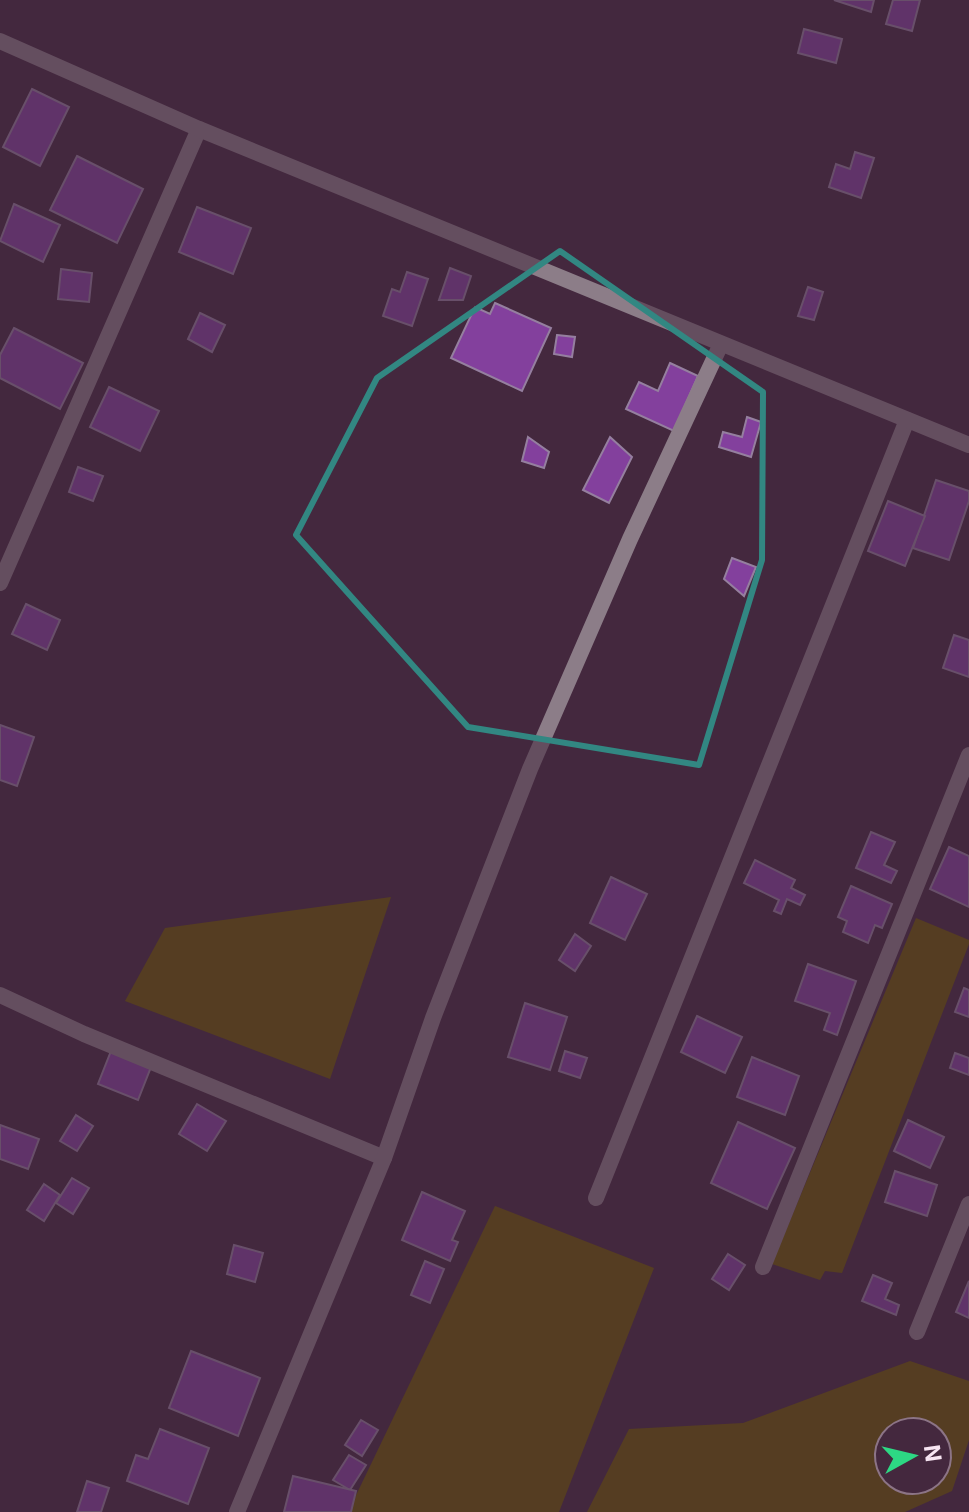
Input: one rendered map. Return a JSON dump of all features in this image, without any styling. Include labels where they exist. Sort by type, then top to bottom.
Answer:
[{"type":"street","points":[[0,41],[199,129],[969,445]]},
{"type":"street","points":[[0,583],[199,129]]},
{"type":"street","points":[[237,1512],[384,1158],[433,1018],[530,769],[721,344]]},
{"type":"street","points":[[596,1198],[907,420]]},
{"type":"street","points":[[763,1267],[969,755]]},
{"type":"street","points":[[0,995],[84,1034],[384,1158]]},
{"type":"street","points":[[917,1332],[969,1204]]},
{"type":"highlighted area","points":[[560,251],[763,392],[762,560],[699,765],[468,727],[296,535],[377,378]]},
{"type":"shaded area","points":[[391,897],[330,1079],[125,1001],[165,928]]},
{"type":"shaded area","points":[[916,918],[969,940],[969,944],[842,1273],[825,1271],[820,1280],[772,1264]]},
{"type":"shaded area","points":[[495,1206],[654,1268],[559,1512],[348,1512]]},
{"type":"shaded area","points":[[910,1361],[969,1381],[969,1440],[953,1488],[953,1416],[873,1416],[873,1496],[941,1496],[905,1512],[587,1512],[629,1429],[743,1423]]},
{"type":"building","points":[[834,0],[874,0],[871,12]]},
{"type":"building","points":[[893,0],[920,0],[912,31],[886,24]]},
{"type":"building","points":[[804,29],[842,39],[836,63],[798,53]]},
{"type":"building","points":[[32,89],[69,107],[40,166],[3,147]]},
{"type":"building","points":[[855,152],[874,158],[861,198],[829,187],[836,164],[850,169]]},
{"type":"building","points":[[77,156],[143,189],[117,243],[50,210]]},
{"type":"building","points":[[14,204],[60,225],[43,262],[0,241]]},
{"type":"building","points":[[197,207],[251,228],[233,274],[179,252]]},
{"type":"building","points":[[450,268],[471,276],[463,300],[439,300]]},
{"type":"building","points":[[61,269],[92,273],[89,302],[58,299]]},
{"type":"building","points":[[407,272],[428,279],[412,326],[383,316],[392,289],[400,292]]},
{"type":"building","points":[[808,287],[823,292],[814,320],[798,316]]},
{"type":"building","points":[[495,303],[551,328],[522,391],[451,358],[475,307],[490,314]]},
{"type":"building","points":[[200,313],[225,325],[212,352],[188,339]]},
{"type":"building","points":[[14,328],[83,363],[60,409],[0,378],[0,355]]},
{"type":"building","points":[[557,335],[575,337],[572,357],[554,354]]},
{"type":"building","points":[[670,363],[698,376],[674,431],[626,409],[639,382],[658,391]]},
{"type":"building","points":[[109,387],[159,411],[140,451],[90,427]]},
{"type":"building","points":[[747,417],[761,422],[751,457],[719,447],[723,432],[742,437]]},
{"type":"building","points":[[528,437],[549,452],[544,468],[522,461]]},
{"type":"building","points":[[610,437],[632,457],[609,503],[583,490]]},
{"type":"building","points":[[78,467],[103,476],[93,501],[69,492]]},
{"type":"building","points":[[936,480],[969,491],[969,501],[949,560],[913,548]]},
{"type":"building","points":[[888,501],[925,516],[905,566],[868,551]]},
{"type":"building","points":[[732,558],[756,567],[744,596],[724,579]]},
{"type":"building","points":[[26,604],[60,620],[47,650],[12,634]]},
{"type":"building","points":[[954,635],[969,640],[969,677],[943,668]]},
{"type":"building","points":[[0,725],[34,737],[17,786],[0,780]]},
{"type":"building","points":[[871,832],[895,842],[884,865],[897,871],[891,883],[856,868]]},
{"type":"building","points":[[949,847],[969,856],[969,907],[930,889]]},
{"type":"building","points":[[755,860],[795,880],[791,888],[805,895],[800,905],[787,899],[781,914],[774,911],[779,900],[744,883]]},
{"type":"building","points":[[611,877],[647,894],[625,940],[590,923]]},
{"type":"building","points":[[851,886],[892,904],[882,928],[875,925],[868,943],[843,932],[847,921],[838,917]]},
{"type":"building","points":[[575,934],[591,946],[575,971],[559,960]]},
{"type":"building","points":[[808,964],[856,981],[837,1035],[824,1030],[830,1013],[795,1001]]},
{"type":"building","points":[[964,988],[969,990],[969,1017],[955,1012]]},
{"type":"building","points":[[525,1003],[567,1017],[550,1070],[508,1057]]},
{"type":"building","points":[[697,1016],[742,1037],[725,1073],[681,1052]]},
{"type":"building","points":[[111,1051],[151,1067],[138,1100],[98,1084]]},
{"type":"building","points":[[565,1051],[587,1058],[580,1078],[559,1071]]},
{"type":"building","points":[[955,1053],[969,1058],[969,1075],[950,1068]]},
{"type":"building","points":[[752,1057],[799,1076],[785,1115],[737,1097]]},
{"type":"building","points":[[197,1104],[226,1121],[207,1151],[179,1134]]},
{"type":"building","points":[[76,1115],[93,1126],[77,1151],[60,1141]]},
{"type":"building","points":[[908,1120],[944,1137],[930,1168],[894,1151]]},
{"type":"building","points":[[738,1122],[795,1148],[767,1209],[711,1183]]},
{"type":"building","points":[[0,1125],[39,1139],[28,1169],[0,1159]]},
{"type":"building","points":[[895,1171],[937,1185],[927,1216],[885,1202]]},
{"type":"building","points":[[72,1178],[89,1188],[73,1214],[56,1203]]},
{"type":"building","points":[[44,1184],[60,1195],[44,1221],[27,1210]]},
{"type":"building","points":[[422,1192],[465,1211],[452,1240],[458,1242],[450,1261],[402,1240]]},
{"type":"building","points":[[234,1245],[263,1253],[255,1282],[227,1274]]},
{"type":"building","points":[[728,1254],[745,1265],[729,1290],[712,1279]]},
{"type":"building","points":[[425,1261],[444,1269],[430,1303],[411,1295]]},
{"type":"building","points":[[873,1275],[892,1283],[885,1299],[899,1305],[896,1315],[862,1301]]},
{"type":"building","points":[[969,1281],[969,1318],[956,1312]]},
{"type":"building","points":[[191,1351],[260,1378],[238,1436],[169,1408]]},
{"type":"building","points":[[361,1420],[378,1430],[362,1456],[345,1445]]},
{"type":"building","points":[[160,1429],[209,1448],[188,1504],[127,1481],[136,1455],[148,1459]]},
{"type":"building","points":[[349,1455],[366,1465],[350,1490],[333,1480]]},
{"type":"building","points":[[293,1476],[356,1491],[351,1512],[284,1512]]},
{"type":"building","points":[[87,1481],[109,1488],[101,1512],[77,1512]]}]
